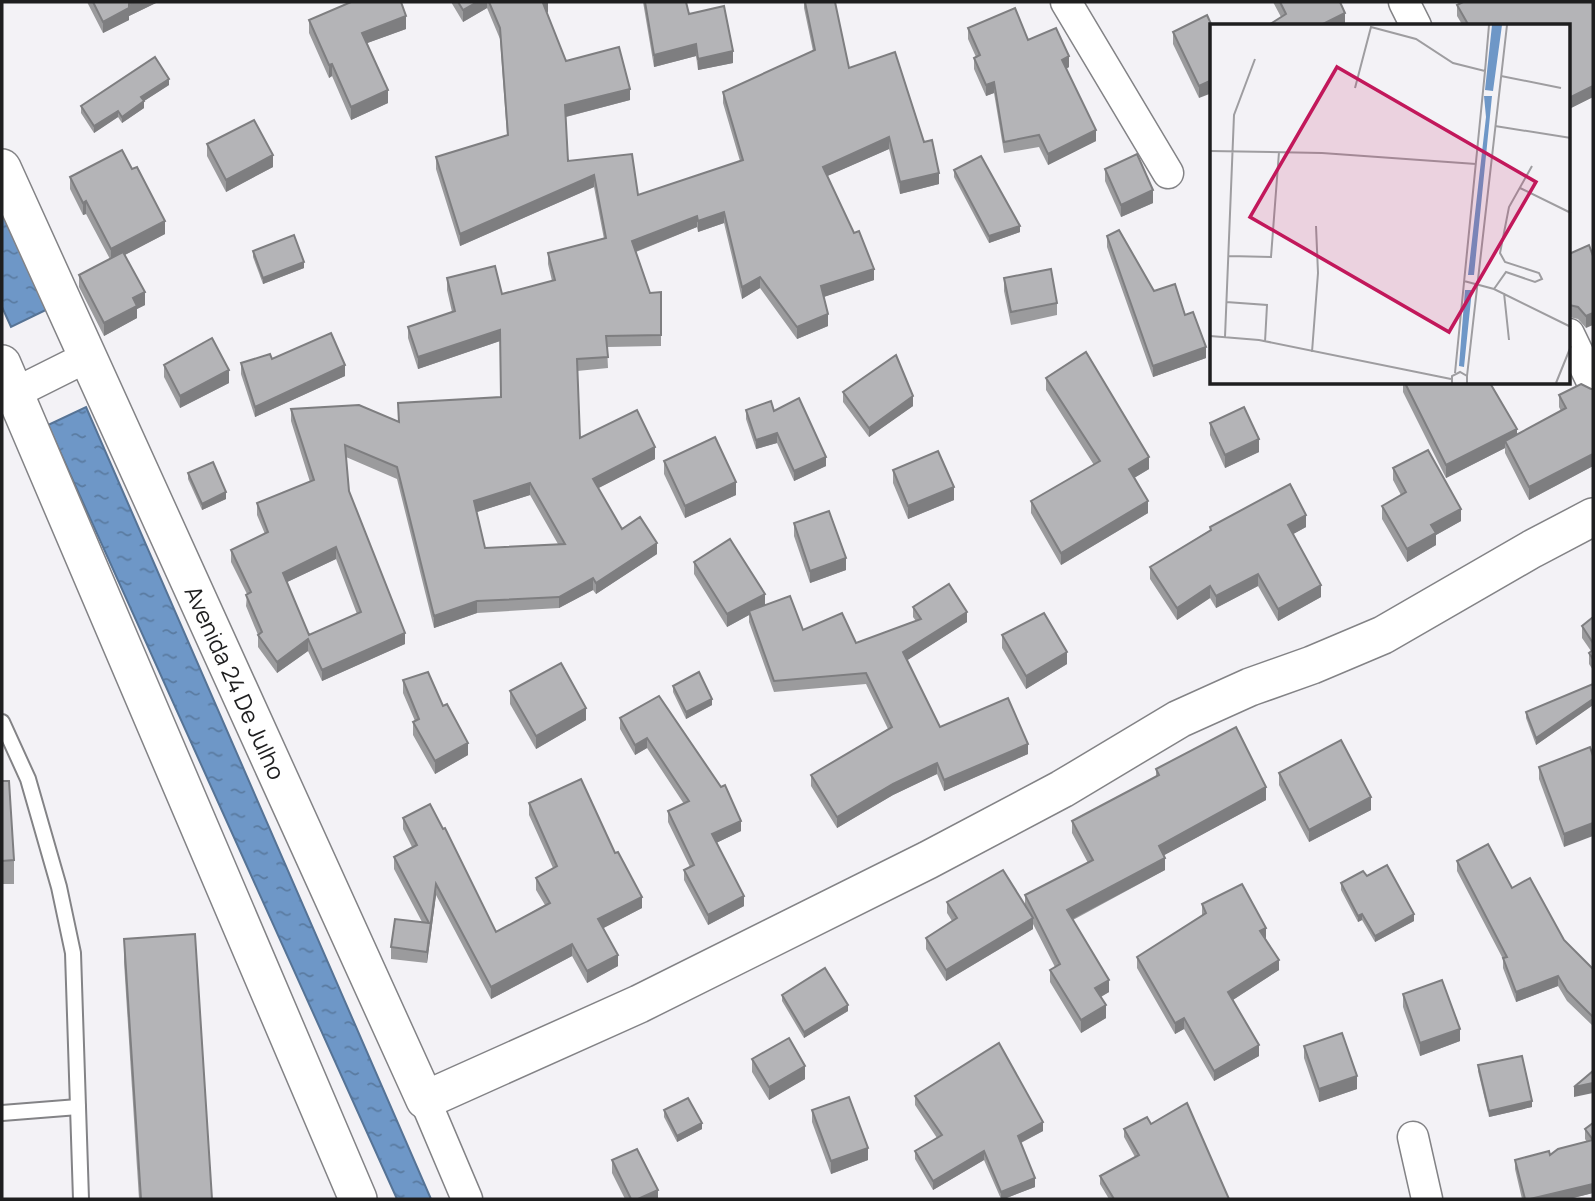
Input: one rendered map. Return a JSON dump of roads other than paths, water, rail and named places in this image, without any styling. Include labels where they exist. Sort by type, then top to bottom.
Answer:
[{"type":"street","points":[[1066,2],[1168,173]]},
{"type":"street","points":[[1404,2],[1415,24]]},
{"type":"street","name":"Avenida 24 De Julho","points":[[2,168],[425,1100],[467,1199]]},
{"type":"street","points":[[1570,336],[1593,384]]},
{"type":"street","points":[[88,357],[5,385],[358,1199]]},
{"type":"street","points":[[425,1100],[639,1004],[928,860],[1062,789],[1179,719],[1250,687],[1383,635],[1593,517]]},
{"type":"street","points":[[1413,1137],[1427,1199]]},
{"type":"lane","points":[[2,722],[28,779],[59,887],[73,953],[81,1199]]},
{"type":"lane","points":[[2,1112],[78,1108]]},
{"type":"water","points":[[2,201],[52,307],[11,327],[2,307]]},
{"type":"water","points":[[86,407],[431,1199],[397,1199],[48,425]]}]
